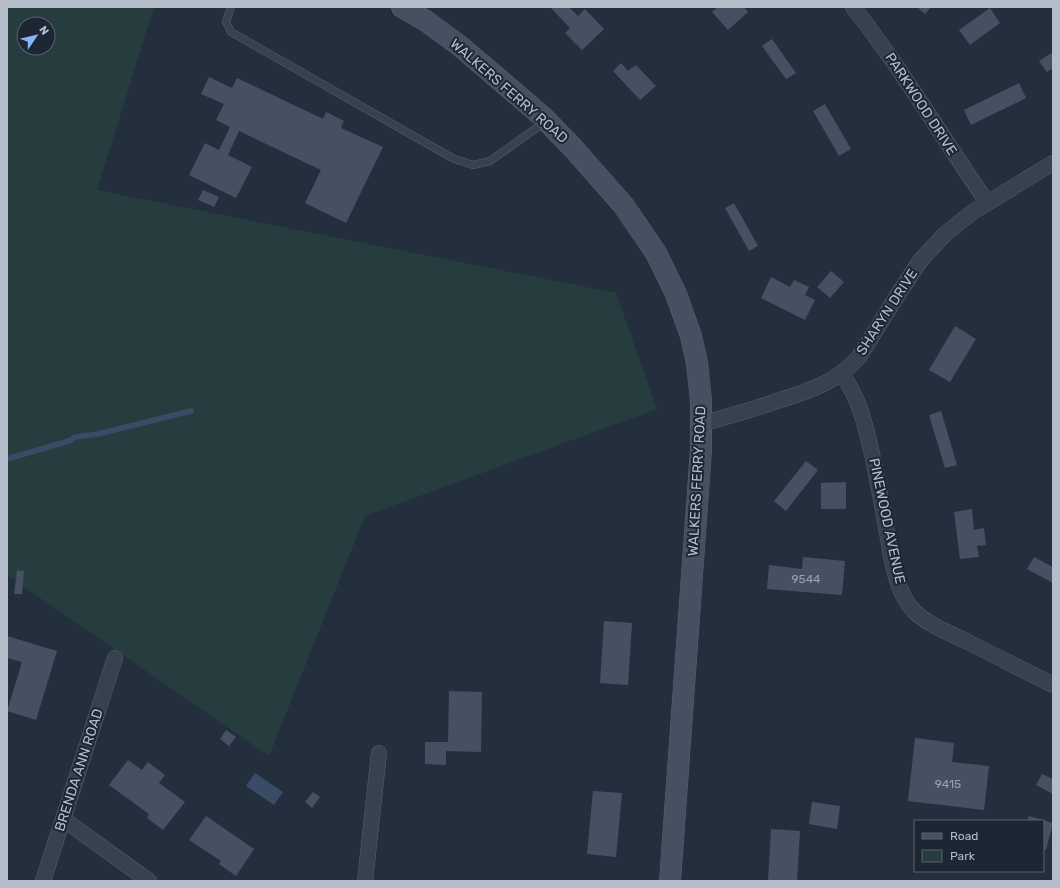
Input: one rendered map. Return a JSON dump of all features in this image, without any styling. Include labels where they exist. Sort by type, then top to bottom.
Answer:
[{"type":"street","name":"WALKERS FERRY ROAD","points":[[402,7],[426,21],[460,46],[547,121],[624,206],[656,253],[676,294],[691,336],[697,364],[701,402],[700,483],[670,881]]},
{"type":"street","name":"PARKWOOD DRIVE","points":[[853,7],[901,72],[958,161],[987,202]]},
{"type":"street","name":"SHARYN DRIVE","points":[[701,424],[811,390],[841,373],[859,357],[920,261],[945,234],[987,202],[1053,163]]},
{"type":"street","name":"PINEWOOD AVENUE","points":[[841,373],[855,394],[864,419],[896,576],[907,602],[922,618],[1053,685]]},
{"type":"street","name":"BRENDA ANN ROAD","points":[[43,881],[115,658]]},
{"type":"street","points":[[365,881],[379,753]]},
{"type":"street","points":[[63,819],[149,881]]},
{"type":"lane","points":[[231,7],[226,22],[231,32],[454,159],[473,165],[490,161],[547,121]]},
{"type":"green space","points":[[7,7],[154,7],[97,190],[616,293],[657,409],[365,516],[269,756],[7,575]]},
{"type":"water","points":[[255,773],[283,792],[274,805],[246,786]]},
{"type":"building","points":[[550,7],[569,7],[578,16],[585,9],[604,29],[582,50],[565,33],[570,28]]},
{"type":"building","points":[[718,7],[744,7],[748,12],[728,30],[712,12]]},
{"type":"building","points":[[917,7],[931,7],[925,14]]},
{"type":"building","points":[[990,8],[1000,23],[970,45],[959,30]]},
{"type":"building","points":[[772,39],[796,73],[786,79],[762,46]]},
{"type":"building","points":[[1053,52],[1053,68],[1047,72],[1039,61]]},
{"type":"building","points":[[621,63],[628,71],[636,65],[656,86],[640,100],[613,71]]},
{"type":"building","points":[[209,77],[232,88],[237,78],[323,119],[326,112],[344,121],[341,128],[383,147],[346,223],[305,203],[321,170],[239,131],[228,155],[252,167],[236,198],[189,175],[205,143],[219,150],[230,127],[216,120],[224,104],[201,94]]},
{"type":"building","points":[[1019,83],[1026,98],[971,125],[964,110]]},
{"type":"building","points":[[825,104],[851,149],[839,156],[813,111]]},
{"type":"building","points":[[203,190],[219,197],[214,207],[198,200]]},
{"type":"building","points":[[734,203],[758,246],[749,251],[725,208]]},
{"type":"building","points":[[831,271],[844,282],[830,298],[817,287]]},
{"type":"building","points":[[771,277],[790,287],[794,280],[809,287],[805,295],[815,300],[805,320],[761,298]]},
{"type":"building","points":[[955,326],[976,339],[950,382],[929,370]]},
{"type":"building","points":[[941,411],[957,465],[945,468],[929,415]]},
{"type":"building","points":[[806,461],[818,470],[786,511],[774,501]]},
{"type":"building","points":[[846,482],[846,509],[821,509],[821,483]]},
{"type":"building","points":[[972,509],[974,530],[984,528],[986,545],[977,546],[979,557],[960,559],[954,512]]},
{"type":"building","points":[[803,557],[845,561],[842,595],[767,589],[769,565],[802,569]]},
{"type":"building","points":[[1034,557],[1053,567],[1053,583],[1027,569]]},
{"type":"building","points":[[17,570],[24,571],[22,594],[14,594]]},
{"type":"building","points":[[604,621],[632,623],[628,685],[600,683]]},
{"type":"building","points":[[7,636],[57,651],[36,720],[7,711],[22,662],[7,658]]},
{"type":"building","points":[[449,691],[482,692],[481,752],[446,751],[446,765],[425,764],[425,742],[448,742]]},
{"type":"building","points":[[226,730],[236,737],[229,746],[220,739]]},
{"type":"building","points":[[915,738],[954,743],[952,762],[989,766],[984,810],[908,801]]},
{"type":"building","points":[[128,760],[142,770],[148,762],[165,775],[159,783],[185,802],[163,830],[147,818],[149,814],[109,785]]},
{"type":"building","points":[[1042,774],[1053,779],[1053,794],[1036,785]]},
{"type":"building","points":[[593,791],[622,793],[616,857],[587,854]]},
{"type":"building","points":[[313,792],[320,797],[312,808],[305,802]]},
{"type":"building","points":[[812,802],[840,806],[837,829],[809,824]]},
{"type":"building","points":[[206,816],[254,849],[236,876],[219,864],[221,861],[189,840]]},
{"type":"building","points":[[1029,816],[1043,820],[1027,820]]},
{"type":"building","points":[[1044,820],[1053,823],[1046,850],[1044,849]]},
{"type":"building","points":[[771,829],[800,831],[797,881],[768,881]]},
{"type":"waterway","points":[[7,459],[69,441],[75,437],[98,434],[191,411]]}]
